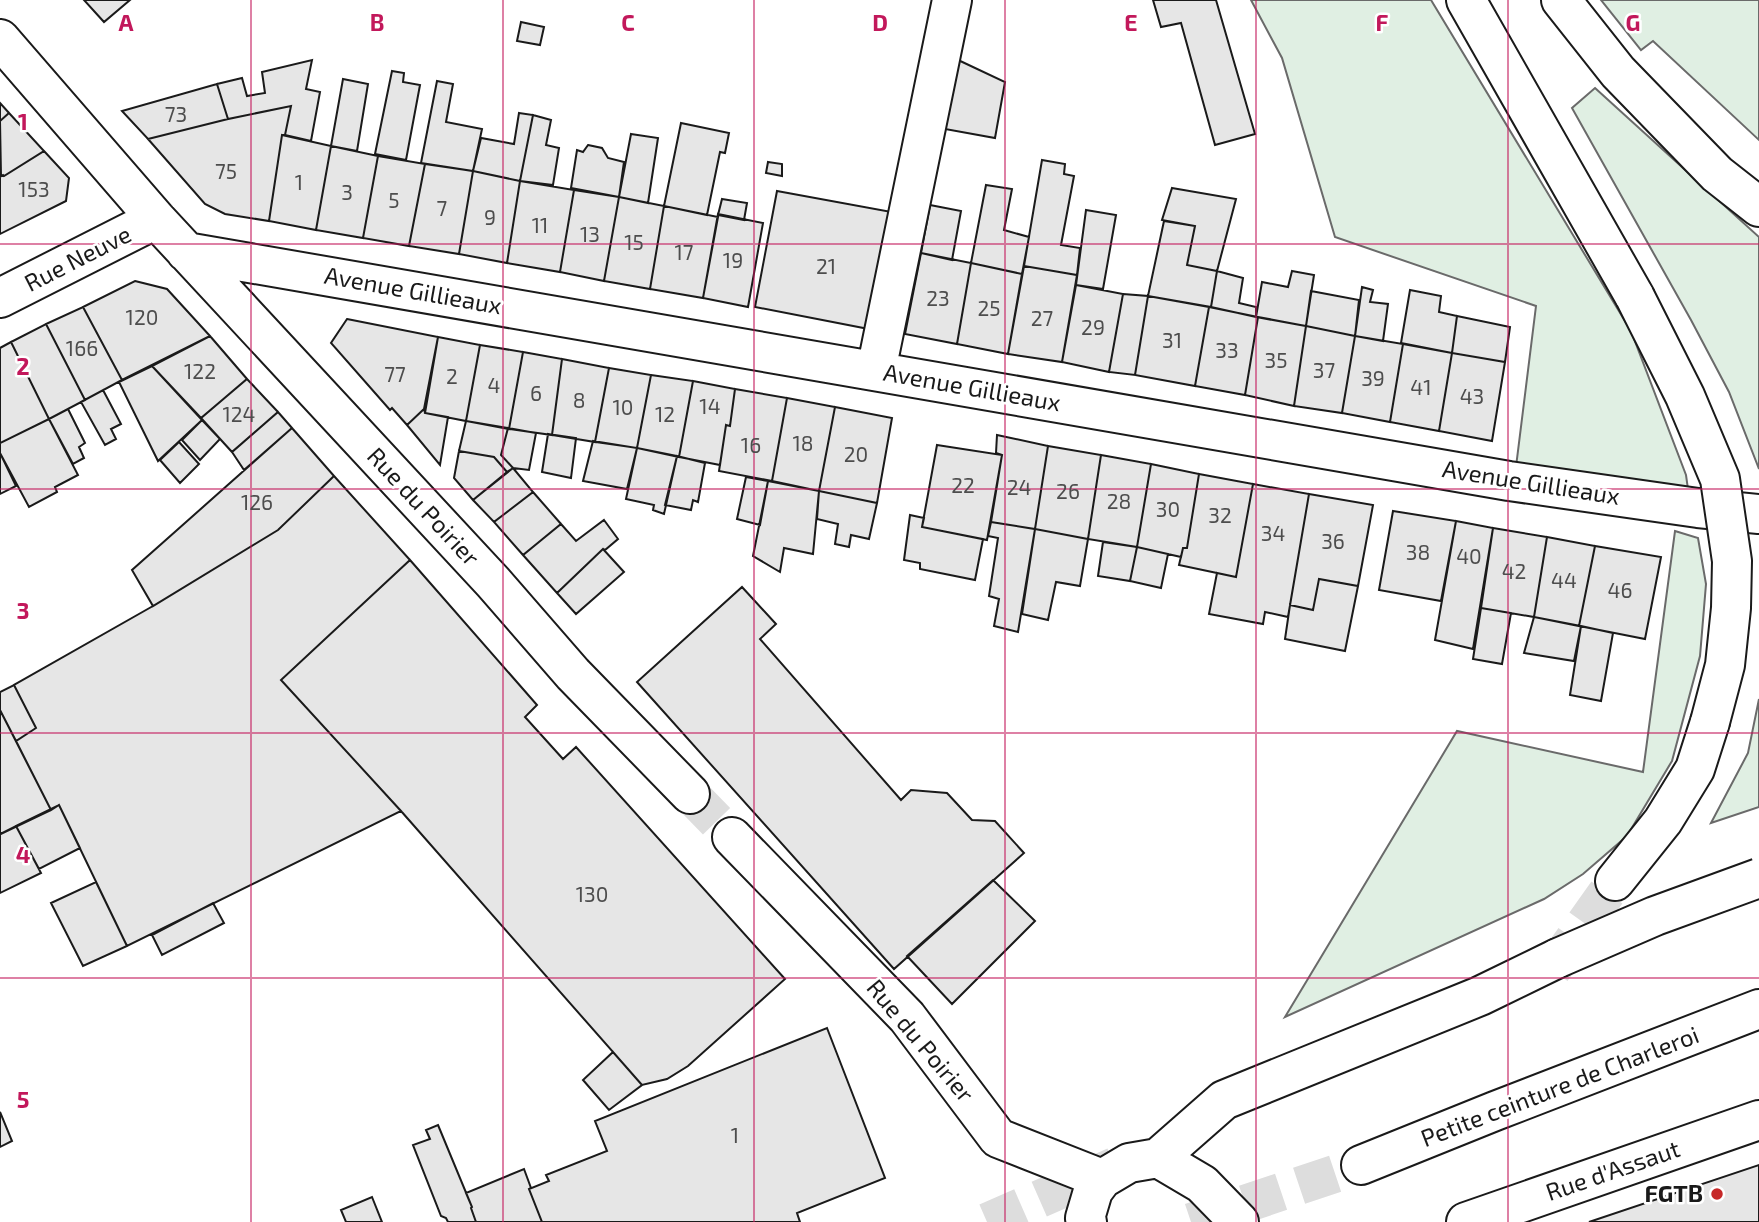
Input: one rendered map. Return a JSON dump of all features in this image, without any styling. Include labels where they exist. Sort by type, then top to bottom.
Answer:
[{"type":"main road","points":[[876,371],[952,0]]},
{"type":"main road","points":[[1466,0],[1635,297],[1685,396],[1720,479],[1732,561],[1731,608],[1725,665],[1695,769],[1663,821],[1615,880]]},
{"type":"main road","points":[[1561,0],[1618,72],[1717,174],[1759,208]]},
{"type":"main road","name":"Rue du Poirier","points":[[0,39],[186,252],[484,572],[573,674],[690,794]]},
{"type":"main road","name":"Rue Neuve","points":[[0,299],[156,219]]},
{"type":"main road","name":"Avenue Gillieaux","points":[[186,252],[1510,481],[1759,514]]},
{"type":"main road","name":"Rue du Poirier","points":[[732,837],[907,1017],[998,1138],[1102,1179]]},
{"type":"main road","points":[[1084,1221],[1093,1191],[1102,1179],[1129,1163],[1158,1158],[1224,1100],[1480,996],[1558,958],[1655,916],[1759,878]]},
{"type":"main road","name":"Petite ceinture de Charleroi","points":[[1361,1165],[1759,1009]]},
{"type":"main road","name":"Rue d'Assaut","points":[[1466,1222],[1759,1121]]},
{"type":"main road","points":[[1158,1158],[1202,1184],[1239,1222]]},
{"type":"green space","points":[[1251,0],[1431,0],[1631,331],[1686,475],[1688,489],[1516,467],[1536,306],[1335,237],[1282,58]]},
{"type":"green space","points":[[1601,0],[1759,0],[1759,140],[1653,41],[1641,50]]},
{"type":"green space","points":[[1595,88],[1759,237],[1759,469],[1729,392],[1572,108]]},
{"type":"green space","points":[[1675,531],[1698,538],[1706,584],[1700,656],[1672,761],[1627,836],[1583,874],[1544,899],[1285,1017],[1457,731],[1643,772]]},
{"type":"green space","points":[[1759,699],[1759,807],[1711,823],[1748,753]]},
{"type":"building","points":[[84,0],[130,0],[104,22]]},
{"type":"building","points":[[1153,0],[1216,0],[1255,134],[1215,145],[1181,23],[1161,27]]},
{"type":"building","points":[[521,22],[544,27],[540,45],[517,41]]},
{"type":"building","points":[[956,59],[1005,82],[995,138],[945,129]]},
{"type":"building","points":[[312,60],[306,89],[320,92],[311,141],[285,135],[291,106],[228,119],[217,84],[242,78],[247,96],[265,93],[262,72]]},
{"type":"building","points":[[392,71],[404,73],[403,82],[420,85],[406,160],[375,154]]},
{"type":"building","points":[[343,79],[368,84],[357,151],[331,146]]},
{"type":"building","points":[[437,81],[453,84],[446,122],[482,129],[473,171],[421,163]]},
{"type":"building","points":[[217,84],[228,119],[148,139],[122,111]]},
{"type":"building","points":[[0,103],[9,113],[0,121]]},
{"type":"building","points":[[291,106],[285,135],[282,135],[269,221],[225,214],[205,204],[148,139],[228,119]]},
{"type":"building","points":[[9,113],[44,151],[1,176],[0,121]]},
{"type":"building","points":[[519,113],[533,115],[520,181],[473,171],[481,138],[514,144]]},
{"type":"building","points":[[533,115],[551,120],[546,145],[559,148],[553,185],[520,181]]},
{"type":"building","points":[[681,123],[729,133],[725,153],[720,152],[707,215],[664,206]]},
{"type":"building","points":[[631,134],[658,138],[648,203],[619,197]]},
{"type":"building","points":[[282,135],[331,146],[316,230],[269,221]]},
{"type":"building","points":[[588,145],[602,148],[608,158],[624,162],[619,197],[571,188],[577,150],[583,152]]},
{"type":"building","points":[[331,146],[378,156],[363,238],[316,230]]},
{"type":"building","points":[[44,151],[69,178],[66,201],[0,234],[0,177]]},
{"type":"building","points":[[378,156],[425,164],[409,246],[363,238]]},
{"type":"building","points":[[1042,160],[1065,164],[1064,174],[1074,176],[1061,245],[1080,248],[1077,275],[1024,266]]},
{"type":"building","points":[[768,162],[782,164],[782,176],[766,173]]},
{"type":"building","points":[[425,164],[473,171],[459,254],[409,246]]},
{"type":"building","points":[[473,171],[520,181],[507,263],[459,254]]},
{"type":"building","points":[[520,181],[574,190],[560,272],[507,263]]},
{"type":"building","points":[[986,185],[1012,189],[1004,230],[1029,237],[1022,274],[971,263]]},
{"type":"building","points":[[1172,188],[1236,199],[1217,271],[1187,265],[1195,226],[1162,220]]},
{"type":"building","points":[[574,190],[619,197],[604,281],[560,272]]},
{"type":"building","points":[[777,191],[897,213],[879,331],[755,307]]},
{"type":"building","points":[[619,197],[664,206],[650,289],[604,281]]},
{"type":"building","points":[[722,199],[747,203],[744,220],[718,215]]},
{"type":"building","points":[[930,205],[961,211],[952,260],[921,253]]},
{"type":"building","points":[[664,206],[718,217],[703,298],[650,289]]},
{"type":"building","points":[[1086,210],[1116,215],[1103,289],[1076,285]]},
{"type":"building","points":[[718,214],[763,223],[748,307],[703,298]]},
{"type":"building","points":[[1164,221],[1195,226],[1187,265],[1217,271],[1211,307],[1148,296]]},
{"type":"building","points":[[921,253],[971,263],[957,344],[905,334]]},
{"type":"building","points":[[971,263],[1022,274],[1008,354],[957,344]]},
{"type":"building","points":[[1024,266],[1077,275],[1062,362],[1008,354]]},
{"type":"building","points":[[1217,271],[1243,278],[1239,303],[1256,307],[1256,317],[1211,307]]},
{"type":"building","points":[[1292,271],[1314,275],[1306,326],[1256,317],[1262,282],[1288,287]]},
{"type":"building","points":[[135,281],[167,289],[210,336],[122,380],[83,307]]},
{"type":"building","points":[[1076,285],[1123,294],[1109,372],[1062,362]]},
{"type":"building","points":[[1362,287],[1373,290],[1370,302],[1388,304],[1383,341],[1355,336]]},
{"type":"building","points":[[1410,290],[1441,296],[1439,312],[1457,316],[1452,353],[1401,343]]},
{"type":"building","points":[[1311,291],[1359,300],[1355,336],[1306,326]]},
{"type":"building","points":[[1123,294],[1148,296],[1135,375],[1109,372]]},
{"type":"building","points":[[1148,296],[1209,307],[1195,386],[1135,375]]},
{"type":"building","points":[[83,307],[122,380],[85,400],[46,324]]},
{"type":"building","points":[[1209,307],[1258,317],[1245,395],[1195,386]]},
{"type":"building","points":[[1457,316],[1510,327],[1505,362],[1452,353]]},
{"type":"building","points":[[1258,317],[1306,326],[1294,406],[1245,395]]},
{"type":"building","points":[[347,319],[438,337],[424,409],[407,425],[392,408],[390,410],[331,343]]},
{"type":"building","points":[[46,324],[85,400],[49,419],[11,342]]},
{"type":"building","points":[[1306,326],[1355,336],[1342,413],[1294,406]]},
{"type":"building","points":[[210,336],[247,379],[201,418],[152,366]]},
{"type":"building","points":[[1355,336],[1403,344],[1390,422],[1342,413]]},
{"type":"building","points":[[438,337],[480,345],[466,421],[425,413]]},
{"type":"building","points":[[11,342],[49,419],[0,443],[0,348]]},
{"type":"building","points":[[1403,344],[1452,353],[1439,431],[1390,422]]},
{"type":"building","points":[[480,345],[523,352],[509,429],[466,421]]},
{"type":"building","points":[[523,352],[562,359],[552,435],[509,429]]},
{"type":"building","points":[[1452,353],[1505,362],[1492,441],[1439,431]]},
{"type":"building","points":[[562,359],[609,368],[595,442],[552,435]]},
{"type":"building","points":[[152,366],[202,420],[158,461],[119,382]]},
{"type":"building","points":[[609,368],[651,375],[637,448],[595,442]]},
{"type":"building","points":[[651,375],[693,381],[679,457],[637,448]]},
{"type":"building","points":[[247,379],[278,412],[232,452],[201,418]]},
{"type":"building","points":[[693,381],[735,389],[730,426],[726,425],[720,465],[679,457]]},
{"type":"building","points":[[735,389],[787,398],[772,481],[719,471],[726,425],[730,426]]},
{"type":"building","points":[[103,390],[121,424],[111,429],[116,439],[105,445],[81,402]]},
{"type":"building","points":[[787,398],[835,407],[819,491],[772,481]]},
{"type":"building","points":[[835,407],[892,418],[877,503],[819,491]]},
{"type":"building","points":[[68,409],[85,443],[79,447],[84,458],[73,464],[49,419]]},
{"type":"building","points":[[424,409],[425,413],[448,417],[440,465],[407,425]]},
{"type":"building","points":[[278,412],[292,428],[244,470],[232,452]]},
{"type":"building","points":[[49,419],[78,475],[55,487],[57,492],[29,507],[0,453],[0,443]]},
{"type":"building","points":[[202,420],[220,439],[200,460],[182,440]]},
{"type":"building","points":[[466,421],[508,428],[501,455],[513,468],[507,472],[494,457],[459,451]]},
{"type":"building","points":[[292,428],[334,476],[278,530],[153,606],[132,570]]},
{"type":"building","points":[[508,428],[536,433],[529,470],[513,468],[501,455]]},
{"type":"building","points":[[548,434],[576,438],[571,478],[542,472]]},
{"type":"building","points":[[997,435],[1048,446],[1035,529],[991,522],[1002,455],[996,453]]},
{"type":"building","points":[[593,441],[637,448],[627,489],[583,481]]},
{"type":"building","points":[[179,442],[199,464],[180,483],[160,460]]},
{"type":"building","points":[[937,445],[1002,455],[987,540],[922,527]]},
{"type":"building","points":[[1048,446],[1101,455],[1088,539],[1035,529]]},
{"type":"building","points":[[637,448],[677,456],[664,514],[653,510],[654,505],[626,499]]},
{"type":"building","points":[[459,451],[494,457],[507,472],[473,500],[454,478]]},
{"type":"building","points":[[0,453],[16,486],[0,494]]},
{"type":"building","points":[[1101,455],[1151,464],[1137,547],[1088,539]]},
{"type":"building","points":[[677,456],[705,463],[698,502],[693,500],[691,510],[665,505]]},
{"type":"building","points":[[1151,464],[1199,474],[1187,548],[1183,548],[1181,557],[1137,547]]},
{"type":"building","points":[[513,468],[533,492],[494,522],[473,500]]},
{"type":"building","points":[[1199,474],[1253,484],[1236,577],[1179,565],[1183,548],[1187,548]]},
{"type":"building","points":[[334,476],[410,560],[281,680],[401,811],[127,946],[59,805],[51,810],[16,741],[36,728],[14,685],[153,606],[278,530]]},
{"type":"building","points":[[746,477],[768,481],[760,525],[737,519]]},
{"type":"building","points":[[768,481],[819,491],[813,554],[784,548],[780,572],[753,556]]},
{"type":"building","points":[[1253,484],[1309,494],[1288,617],[1265,612],[1263,624],[1209,614],[1217,573],[1236,577]]},
{"type":"building","points":[[819,491],[877,503],[869,539],[851,535],[849,547],[835,544],[838,524],[817,519]]},
{"type":"building","points":[[533,492],[561,524],[523,555],[494,522]]},
{"type":"building","points":[[1309,494],[1373,505],[1358,586],[1319,579],[1313,610],[1290,605]]},
{"type":"building","points":[[1393,511],[1456,521],[1441,601],[1379,590]]},
{"type":"building","points":[[910,515],[924,518],[922,527],[983,539],[975,580],[920,569],[920,563],[904,560]]},
{"type":"building","points":[[604,520],[618,539],[603,549],[557,593],[523,555],[561,524],[576,541]]},
{"type":"building","points":[[1456,521],[1493,528],[1473,649],[1435,640]]},
{"type":"building","points":[[991,522],[1035,529],[1018,632],[994,626],[999,599],[989,596],[998,538],[988,536]]},
{"type":"building","points":[[1493,528],[1547,537],[1534,617],[1481,608]]},
{"type":"building","points":[[1035,529],[1088,539],[1080,586],[1056,582],[1048,620],[1022,614]]},
{"type":"building","points":[[1547,537],[1595,546],[1579,626],[1534,617]]},
{"type":"building","points":[[1103,542],[1137,547],[1130,581],[1098,576]]},
{"type":"building","points":[[1595,546],[1661,557],[1645,639],[1579,626]]},
{"type":"building","points":[[1137,547],[1168,554],[1161,588],[1130,581]]},
{"type":"building","points":[[603,549],[624,572],[576,614],[557,593]]},
{"type":"building","points":[[410,560],[537,705],[525,717],[563,759],[576,747],[785,979],[688,1066],[667,1079],[642,1085],[401,811],[281,680]]},
{"type":"building","points":[[1319,579],[1358,586],[1345,651],[1285,639],[1290,605],[1313,610]]},
{"type":"building","points":[[742,587],[776,624],[760,639],[901,800],[911,790],[947,793],[972,820],[995,821],[1024,853],[894,969],[637,682]]},
{"type":"building","points":[[1481,608],[1511,613],[1502,664],[1473,659]]},
{"type":"building","points":[[1534,617],[1581,626],[1574,661],[1524,653]]},
{"type":"building","points":[[1581,626],[1613,633],[1601,701],[1570,695]]},
{"type":"building","points":[[14,685],[36,728],[16,741],[0,710],[0,692]]},
{"type":"building","points":[[0,710],[51,810],[1,834],[0,832]]},
{"type":"building","points":[[59,805],[80,848],[39,869],[16,826]]},
{"type":"building","points":[[16,826],[41,873],[0,893],[0,834]]},
{"type":"building","points":[[993,880],[1035,921],[952,1004],[907,956]]},
{"type":"building","points":[[96,882],[127,946],[83,966],[51,903]]},
{"type":"building","points":[[213,903],[224,923],[162,955],[152,935]]},
{"type":"building","points":[[827,1028],[885,1178],[797,1213],[800,1222],[542,1222],[529,1189],[549,1181],[546,1175],[607,1151],[595,1121]]},
{"type":"building","points":[[613,1052],[642,1085],[609,1110],[583,1080]]},
{"type":"building","points":[[0,1112],[12,1141],[0,1147]]},
{"type":"building","points":[[438,1125],[476,1222],[448,1222],[441,1216],[413,1145],[430,1139],[426,1130]]},
{"type":"building","name":"FGTB","points":[[1759,1165],[1759,1222],[1589,1222]]},
{"type":"building","points":[[524,1169],[542,1222],[476,1222],[466,1193]]},
{"type":"building","points":[[372,1197],[382,1222],[346,1222],[341,1210]]},
{"type":"tunnel","points":[[690,794],[732,837]]},
{"type":"tunnel","points":[[1552,970],[1615,881]]},
{"type":"tunnel","points":[[1191,1222],[1361,1165]]},
{"type":"tunnel","points":[[987,1222],[1115,1166]]},
{"type":"place","name":"FGTB","points":[[1717,1194]]}]
